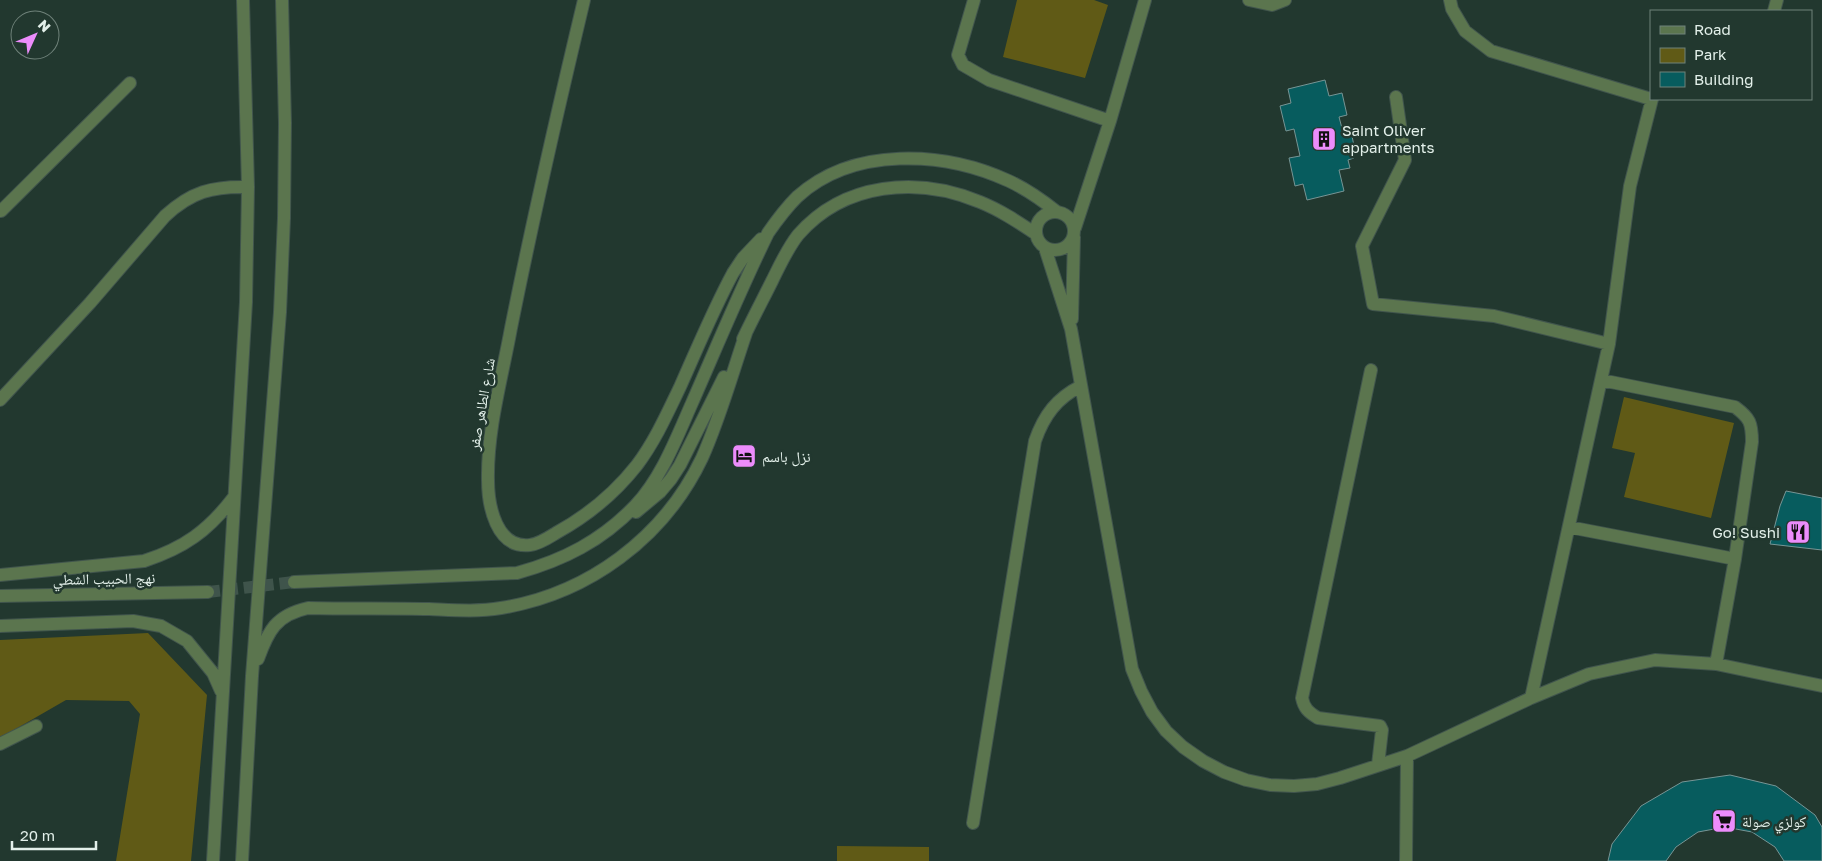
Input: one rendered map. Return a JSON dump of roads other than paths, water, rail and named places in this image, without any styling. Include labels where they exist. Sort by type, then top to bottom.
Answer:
[{"type":"street","points":[[213,861],[246,302],[248,187],[243,0]]},
{"type":"street","points":[[242,861],[252,676],[280,312],[285,123],[282,0]]},
{"type":"street","name":"شارع الطاهر صفر","points":[[584,0],[518,297],[490,439],[488,483],[491,505],[497,526],[506,538],[520,544],[530,545],[555,534],[591,511],[615,490],[637,465],[655,438],[733,273],[743,258],[768,232]]},
{"type":"street","points":[[974,0],[958,55],[963,65],[989,80],[1110,121]]},
{"type":"street","points":[[1071,329],[1074,233],[1072,220],[1065,214],[1057,212],[1048,213],[1041,218],[1037,226],[1036,234],[1039,242],[1046,248],[1054,251],[1070,245],[1074,233],[1110,121],[1145,0]]},
{"type":"street","points":[[1250,0],[1272,5],[1285,0]]},
{"type":"street","points":[[1450,0],[1452,9],[1465,31],[1491,51],[1650,98]]},
{"type":"street","points":[[0,211],[130,83]]},
{"type":"street","points":[[1396,97],[1405,160],[1362,246],[1373,304],[1494,316],[1609,344]]},
{"type":"street","points":[[1530,698],[1609,344],[1630,186],[1652,100]]},
{"type":"street","points":[[619,522],[636,505],[663,466],[768,232],[797,197],[816,183],[836,172],[880,160],[930,160],[958,164],[984,171],[1026,190],[1057,212]]},
{"type":"street","points":[[294,582],[517,573],[545,565],[572,554],[596,539],[647,503],[670,479],[680,465],[786,253],[813,220],[849,198],[870,190],[892,186],[948,191],[979,202],[1008,216],[1036,234]]},
{"type":"street","points":[[0,400],[90,303],[165,216],[188,198],[215,188],[248,187]]},
{"type":"street","points":[[1046,248],[1071,329],[1132,668],[1152,712],[1166,731],[1203,761],[1224,772],[1246,780],[1270,785],[1294,786],[1317,784],[1407,756],[1530,698],[1589,674],[1655,660],[1716,664],[1822,686]]},
{"type":"street","points":[[252,676],[265,637],[283,617],[295,611],[308,608],[466,611],[500,608],[534,601],[567,590],[595,575],[622,557],[647,536],[687,486],[711,434],[746,333]]},
{"type":"street","points":[[1371,370],[1302,698],[1304,707],[1309,713],[1318,718],[1380,726],[1382,730],[1378,765]]},
{"type":"street","points":[[1601,380],[1735,406],[1747,415],[1752,427],[1752,442],[1735,559],[1716,664]]},
{"type":"street","points":[[973,823],[1035,441],[1040,426],[1052,408],[1068,393],[1081,386]]},
{"type":"street","points":[[0,575],[144,561],[165,554],[186,544],[204,531],[234,497]]},
{"type":"street","points":[[1569,527],[1735,559]]},
{"type":"street","name":"نهج الحبيب الشطي","points":[[0,596],[208,592]]},
{"type":"street","points":[[0,626],[133,621],[161,626],[187,641],[213,673],[222,693]]},
{"type":"street","points":[[0,744],[36,726]]},
{"type":"street","points":[[1406,861],[1407,756]]},
{"type":"tunnel","points":[[208,592],[294,582]]},
{"type":"place","name":"Saint Oliver appartments","points":[[1324,139]]},
{"type":"place","name":"نزل باسم","points":[[744,456]]},
{"type":"place","name":"Go! Sushi","points":[[1798,532]]},
{"type":"place","name":"كولزي صولة","points":[[1724,821]]}]
